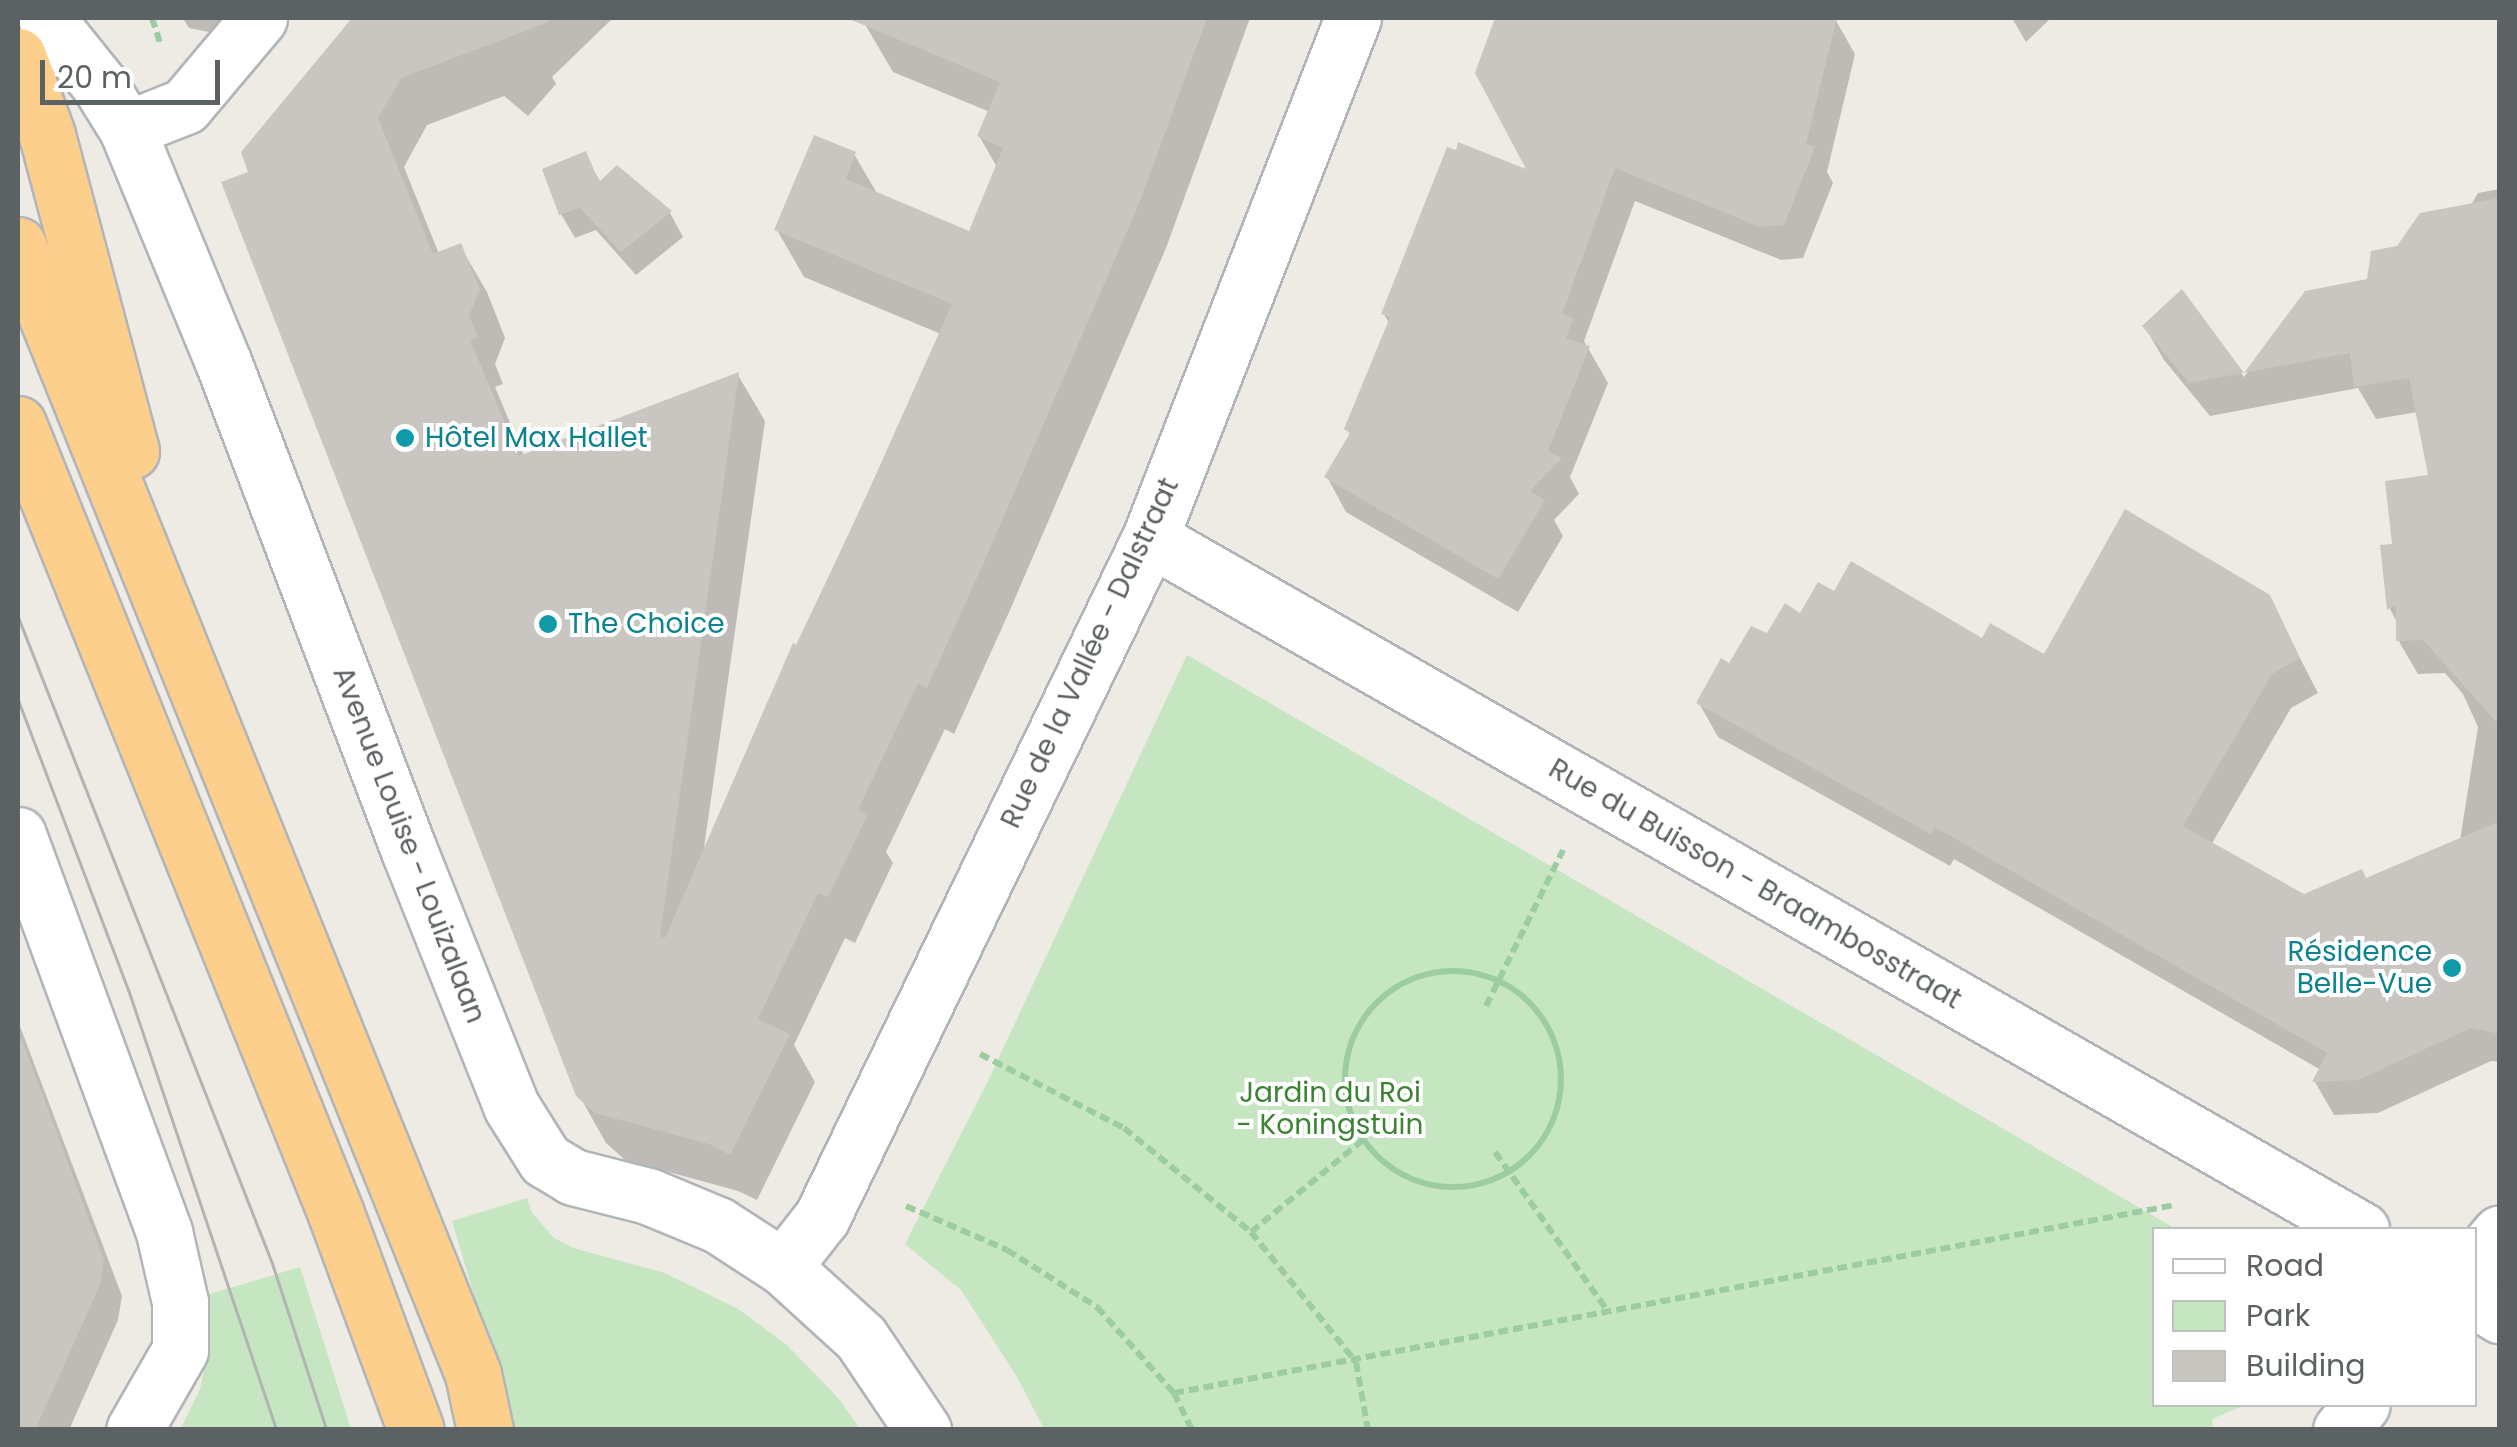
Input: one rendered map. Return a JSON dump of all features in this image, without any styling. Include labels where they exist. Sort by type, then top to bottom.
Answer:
[{"type":"highway","points":[[18,56],[47,135],[214,738]]},
{"type":"highway","points":[[18,246],[473,1374],[485,1430]]},
{"type":"highway","points":[[18,424],[336,1214],[416,1430]]},
{"type":"street","name":"Avenue Louise - Louizalaan","points":[[46,18],[113,106]]},
{"type":"street","name":"Avenue Louise - Louizalaan","points":[[82,18],[113,106],[224,364],[511,1106],[545,1160],[574,1177],[648,1196],[718,1226],[783,1267],[861,1338],[923,1430]]},
{"type":"street","points":[[113,106],[185,106],[259,18]]},
{"type":"street","name":"Rue de la Vallée - Dalstraat","points":[[783,1267],[822,1217],[1150,538],[1354,18]]},
{"type":"street","name":"Rue du Buisson - Braambosstraat","points":[[1150,538],[2357,1227]]},
{"type":"street","points":[[18,835],[164,1232],[180,1302],[180,1350],[134,1430]]},
{"type":"street","points":[[2477,1260],[2500,1233]]},
{"type":"street","points":[[2477,1301],[2500,1314]]},
{"type":"street","points":[[2341,1430],[2360,1407]]},
{"type":"path","points":[[152,18],[163,52]]},
{"type":"path","points":[[1486,1006],[1563,850]]},
{"type":"path","points":[[1465,972],[1499,981],[1527,1000],[1548,1025],[1560,1056],[1562,1089],[1554,1122],[1536,1150],[1511,1172],[1480,1184],[1448,1188],[1414,1181],[1386,1164],[1363,1140],[1348,1108],[1344,1072],[1352,1038],[1370,1009],[1397,986],[1430,973],[1465,972]]},
{"type":"path","points":[[980,1054],[1124,1128],[1251,1232],[1356,1362],[1368,1430]]},
{"type":"path","points":[[1251,1232],[1363,1140]]},
{"type":"path","points":[[1495,1152],[1609,1313]]},
{"type":"path","points":[[1174,1393],[1356,1362],[2175,1205]]},
{"type":"path","points":[[906,1206],[1008,1250],[1097,1307],[1174,1393],[1192,1430]]},
{"type":"green space","name":"Jardin du Roi - Koningstuin","points":[[1187,655],[2173,1227],[2152,1227],[2152,1407],[2240,1407],[2212,1419],[2213,1430],[1044,1429],[1017,1377],[961,1290],[905,1244],[987,1083]]},
{"type":"green space","points":[[527,1198],[532,1213],[554,1238],[573,1248],[665,1273],[738,1309],[787,1345],[839,1399],[860,1429],[514,1429],[452,1221]]},
{"type":"green space","points":[[300,1267],[351,1429],[180,1430],[200,1389],[206,1361],[203,1296]]},
{"type":"building","points":[[352,18],[548,18],[549,22],[401,78],[378,118],[433,254],[461,243],[480,290],[469,315],[478,337],[470,340],[519,456],[739,372],[660,936],[665,938],[793,643],[796,645],[861,508],[952,304],[774,230],[814,135],[856,152],[846,179],[969,231],[1003,148],[977,136],[1000,82],[847,18],[1207,18],[1140,201],[984,562],[927,688],[918,683],[858,810],[868,814],[828,897],[818,893],[758,1019],[790,1034],[730,1155],[709,1144],[595,1113],[576,1096],[221,182],[248,172],[241,152]]},
{"type":"building","points":[[1495,18],[1837,18],[1806,144],[1815,147],[1784,225],[1760,227],[1615,168],[1562,314],[1573,318],[1566,338],[1590,346],[1548,451],[1562,458],[1530,491],[1545,500],[1498,579],[1324,477],[1350,433],[1344,429],[1390,317],[1381,314],[1447,147],[1456,150],[1458,142],[1526,169],[1475,73]]},
{"type":"building","points":[[586,151],[599,182],[617,165],[672,211],[621,252],[580,208],[559,215],[542,169]]},
{"type":"building","points":[[2500,198],[2500,726],[2423,640],[2396,641],[2396,605],[2387,610],[2380,545],[2392,544],[2385,481],[2428,475],[2409,378],[2354,387],[2350,353],[2244,373],[2305,291],[2367,279],[2371,251],[2397,246],[2420,213]]},
{"type":"building","points":[[2182,289],[2244,373],[2189,383],[2142,326]]},
{"type":"building","points":[[2125,509],[2270,595],[2300,658],[2272,674],[2183,826],[2304,894],[2362,869],[2366,878],[2500,821],[2500,1034],[2471,1028],[2358,1080],[2312,1082],[2327,1053],[1935,827],[1931,834],[1696,703],[1721,658],[1729,663],[1751,626],[1767,633],[1785,603],[1800,613],[1818,582],[1834,591],[1851,561],[1982,638],[1990,623],[2044,654]]},
{"type":"building","points":[[22,1040],[104,1260],[100,1285],[35,1430],[18,1430],[18,1041]]},
{"type":"tram line","points":[[18,616],[272,1262],[327,1430]]},
{"type":"tram line","points":[[18,699],[129,991],[277,1430]]},
{"type":"place","name":"Hôtel Max Hallet","points":[[405,438]]},
{"type":"place","name":"The Choice","points":[[548,624]]},
{"type":"place","name":"Résidence Belle-Vue","points":[[2452,968]]}]
